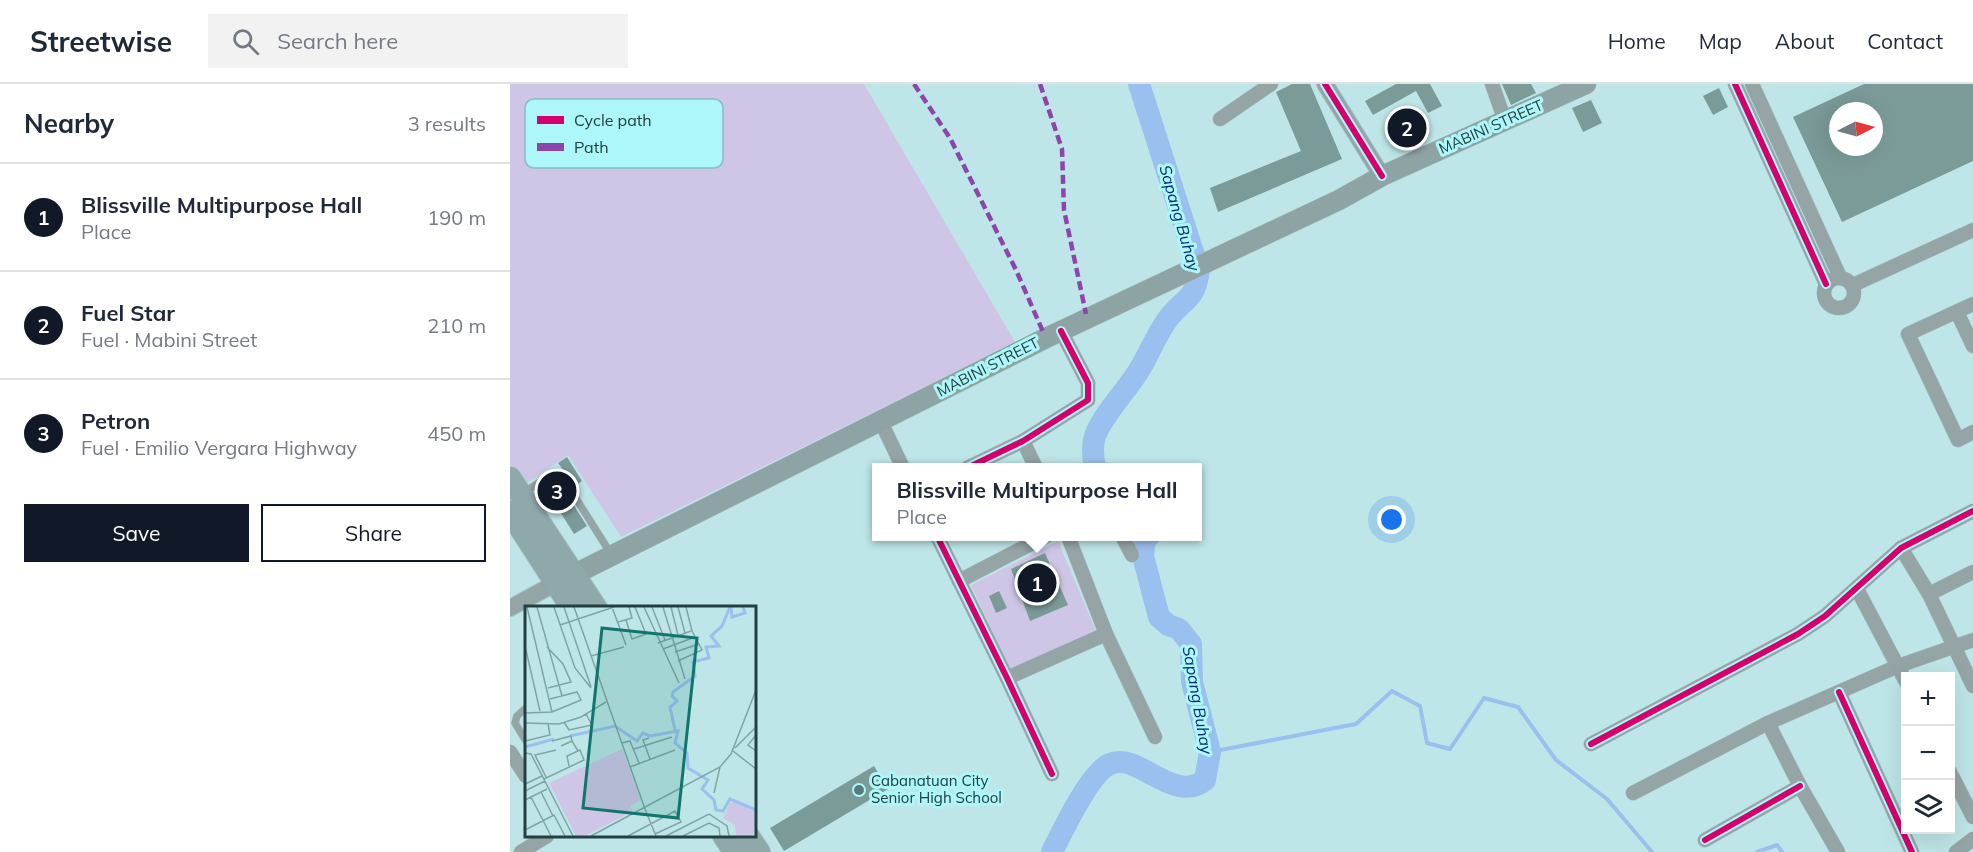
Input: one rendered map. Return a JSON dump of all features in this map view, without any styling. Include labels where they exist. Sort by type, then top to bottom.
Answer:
[{"type":"highway","points":[[515,509],[565,579],[594,606]]},
{"type":"highway","points":[[515,509],[565,579],[572,606]]},
{"type":"highway","points":[[725,837],[735,852]]},
{"type":"highway","points":[[749,837],[759,852]]},
{"type":"main road","name":"MABINI STREET","points":[[565,579],[1061,331],[1339,200],[1382,176],[1586,84]]},
{"type":"street","points":[[1220,119],[1271,84]]},
{"type":"street","points":[[1325,84],[1382,176]]},
{"type":"street","points":[[1492,84],[1505,122]]},
{"type":"street","points":[[1735,84],[1826,284]]},
{"type":"street","points":[[1752,84],[1840,277]]},
{"type":"street","points":[[1852,285],[1973,230]]},
{"type":"street","points":[[1840,277],[1849,281],[1854,295],[1850,304],[1836,308],[1825,299],[1824,294],[1826,284],[1840,277]]},
{"type":"street","points":[[1973,304],[1908,334],[1958,440],[1973,432]]},
{"type":"street","points":[[1957,312],[1973,346]]},
{"type":"street","points":[[977,463],[1023,441],[1088,400],[1088,383],[1061,331]]},
{"type":"street","points":[[881,422],[901,463]]},
{"type":"street","points":[[1023,441],[1033,463]]},
{"type":"street","points":[[1591,744],[1798,634],[1825,616],[1901,548],[1973,511]]},
{"type":"street","points":[[939,541],[1052,774]]},
{"type":"street","points":[[959,581],[1038,541]]},
{"type":"street","points":[[1070,541],[1106,634],[1155,737]]},
{"type":"street","points":[[1124,541],[1132,555]]},
{"type":"street","points":[[1901,548],[1929,594],[1956,646],[1973,686]]},
{"type":"street","points":[[1929,594],[1973,573]]},
{"type":"street","points":[[510,608],[565,579]]},
{"type":"street","points":[[1857,589],[1901,673]]},
{"type":"street","points":[[1007,678],[1106,634]]},
{"type":"street","points":[[1633,793],[1768,723],[1898,666],[1973,640]]},
{"type":"street","points":[[1839,692],[1912,852]]},
{"type":"street","points":[[1768,723],[1800,786],[1838,852]]},
{"type":"street","points":[[510,752],[525,774]]},
{"type":"street","points":[[1954,780],[1973,817]]},
{"type":"street","points":[[1705,840],[1800,786]]},
{"type":"street","points":[[521,852],[545,837]]},
{"type":"street","points":[[1956,852],[1973,839]]},
{"type":"lane","points":[[515,509],[553,474],[560,473],[612,556]]},
{"type":"lane","points":[[525,709],[517,716],[515,723],[525,739]]},
{"type":"shaded area","points":[[510,84],[864,84],[1015,342],[621,537],[568,455],[524,485],[510,464]]},
{"type":"shaded area","points":[[1058,541],[1096,631],[1010,670],[971,585]]},
{"type":"building","points":[[1292,84],[1310,84],[1342,159],[1218,212],[1210,188],[1301,151],[1276,92]]},
{"type":"building","points":[[1396,84],[1430,84],[1442,106],[1428,113],[1416,91],[1373,115],[1365,101]]},
{"type":"building","points":[[1502,84],[1531,84],[1536,93],[1511,105]]},
{"type":"building","points":[[1864,84],[1973,84],[1973,161],[1842,222],[1793,117]]},
{"type":"building","points":[[1719,88],[1728,107],[1713,115],[1703,96]]},
{"type":"building","points":[[1591,100],[1602,123],[1583,132],[1572,108]]},
{"type":"building","points":[[567,457],[582,481],[575,486],[558,463]]},
{"type":"building","points":[[555,479],[587,526],[574,534],[544,486]]},
{"type":"building","points":[[1045,553],[1068,605],[1030,621],[1011,569]]},
{"type":"building","points":[[999,591],[1007,608],[996,613],[989,596]]},
{"type":"building","points":[[874,766],[888,789],[784,851],[770,828]]},
{"type":"waterway","name":"Sapang Buhay","points":[[1094,463],[1093,443],[1099,427],[1136,376],[1166,322],[1192,293],[1199,271],[1139,84]]},
{"type":"waterway","name":"Sapang Buhay","points":[[1052,852],[1085,790],[1102,769],[1110,764],[1121,762],[1132,765],[1181,786],[1193,786],[1205,780],[1210,752],[1192,682],[1191,644],[1179,629],[1168,625],[1159,617],[1143,556],[1145,541]]},
{"type":"waterway","points":[[1210,752],[1356,724],[1392,691],[1420,706],[1427,743],[1450,749],[1484,698],[1518,707],[1556,760],[1607,799],[1652,852]]},
{"type":"waterway","points":[[1757,852],[1777,845],[1782,852]]},
{"type":"marked path","points":[[914,84],[950,138],[1016,270],[1044,334]]},
{"type":"marked path","points":[[1040,84],[1062,149],[1064,210],[1086,314]]},
{"type":"cycle path","points":[[1325,84],[1382,176]]},
{"type":"cycle path","points":[[1735,84],[1826,284]]},
{"type":"cycle path","points":[[977,463],[1023,441],[1088,400],[1088,383],[1061,331]]},
{"type":"cycle path","points":[[1591,744],[1798,634],[1825,616],[1901,548],[1973,511]]},
{"type":"cycle path","points":[[939,541],[1052,774]]},
{"type":"cycle path","points":[[1839,692],[1912,852]]},
{"type":"cycle path","points":[[1705,840],[1800,786]]},
{"type":"place","name":"Fuel Star","points":[[1407,128]]},
{"type":"place","name":"Petron","points":[[557,491]]},
{"type":"place","name":"Blissville Multipurpose Hall","points":[[1037,583]]},
{"type":"place","name":"Cabanatuan City Senior High School","points":[[859,790]]}]
